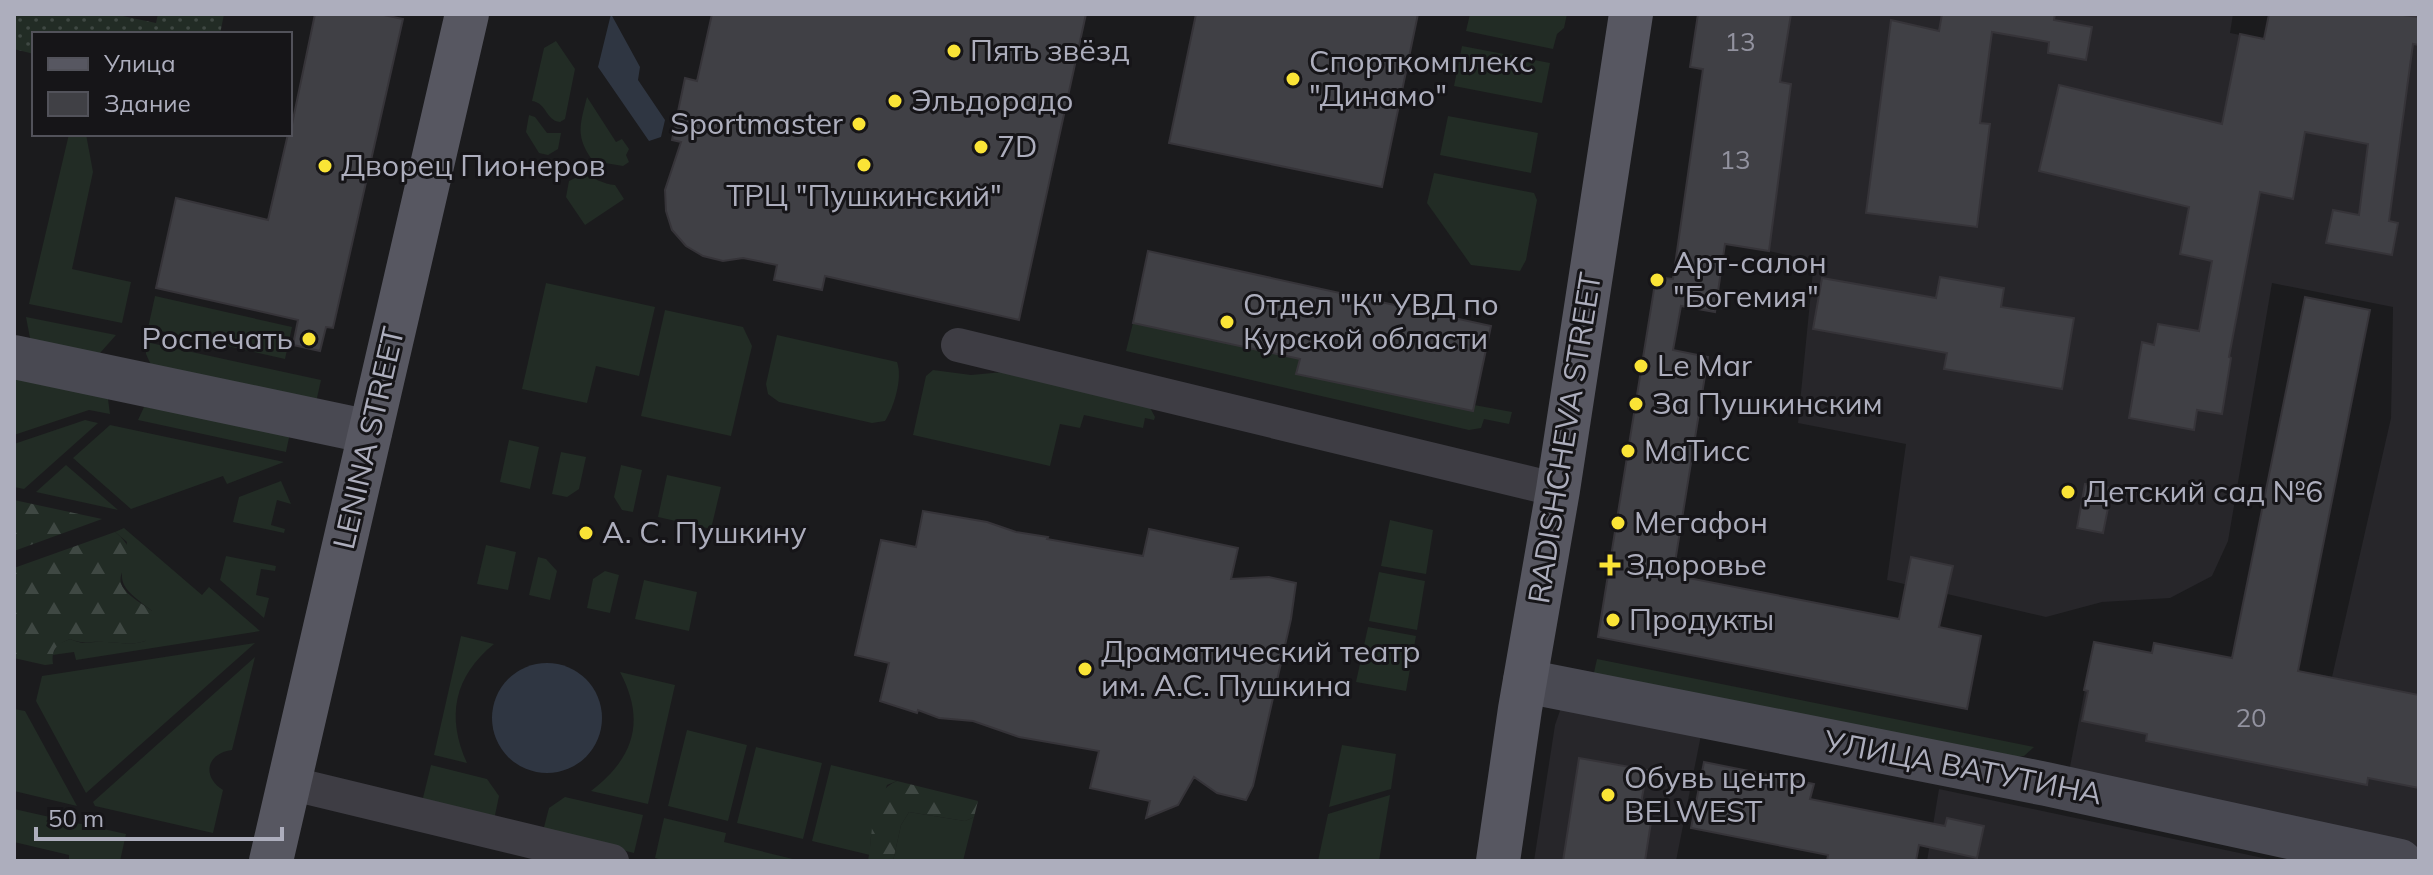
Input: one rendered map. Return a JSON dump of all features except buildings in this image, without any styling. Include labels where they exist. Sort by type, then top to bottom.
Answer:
[{"type":"main road","name":"LENINA STREET","points":[[271,861],[467,14]]},
{"type":"main road","name":"RADISHCHEVA STREET","points":[[1498,861],[1631,14]]},
{"type":"street","points":[[958,345],[1558,490]]},
{"type":"street","points":[[14,357],[370,432]]},
{"type":"street","name":"УЛИЦА ВАТУТИНА","points":[[1525,681],[2046,784],[2400,861]]},
{"type":"street","points":[[289,783],[612,861]]},
{"type":"shaded area","points":[[1698,14],[2233,14],[2230,33],[2294,45],[2369,14],[2419,14],[2419,851],[2088,780],[2069,772],[2094,642],[2151,653],[2154,643],[2332,677],[2391,418],[2393,307],[2272,283],[2228,541],[2212,576],[2170,598],[2102,602],[2046,617],[1887,580],[1906,444],[1798,423],[1814,261],[1679,236],[1703,71],[1690,67]]},
{"type":"shaded area","points":[[1562,705],[1702,730],[1676,861],[1534,861],[1555,725]]},
{"type":"shaded area","points":[[1939,789],[2277,861],[1927,861]]},
{"type":"green space","points":[[14,14],[113,14],[156,23],[158,14],[224,14],[220,32],[32,32],[32,54],[14,49]]},
{"type":"green space","points":[[1470,14],[1567,14],[1564,28],[1557,34],[1553,49],[1466,31]]},
{"type":"green space","points":[[556,41],[575,69],[565,119],[560,122],[532,101],[544,48]]},
{"type":"green space","points":[[1462,46],[1550,63],[1542,103],[1454,86]]},
{"type":"green space","points":[[587,97],[616,142],[622,139],[629,149],[626,155],[629,162],[623,166],[593,161],[587,152],[581,130]]},
{"type":"green space","points":[[529,115],[535,117],[547,133],[561,133],[558,149],[548,155],[539,153],[526,132]]},
{"type":"green space","points":[[1448,116],[1538,133],[1531,173],[1440,155]]},
{"type":"green space","points":[[69,136],[86,136],[93,172],[72,269],[131,282],[122,323],[29,304]]},
{"type":"green space","points":[[1434,173],[1534,193],[1537,200],[1526,260],[1520,271],[1471,265],[1427,203]]},
{"type":"green space","points":[[581,175],[615,185],[624,199],[585,225],[566,197],[569,181]]},
{"type":"green space","points":[[546,283],[655,307],[639,376],[596,366],[587,403],[522,389]]},
{"type":"green space","points":[[155,296],[292,327],[285,359],[148,328]]},
{"type":"green space","points":[[665,310],[743,327],[752,346],[731,436],[641,416]]},
{"type":"green space","points":[[26,317],[116,335],[100,353],[38,347],[30,338]]},
{"type":"green space","points":[[1133,323],[1281,355],[1304,336],[1297,373],[1473,411],[1474,405],[1512,412],[1509,424],[1484,419],[1481,428],[1469,430],[1126,351]]},
{"type":"green space","points":[[777,335],[897,362],[897,392],[885,421],[872,423],[779,402],[768,394],[766,384]]},
{"type":"green space","points":[[146,342],[321,380],[315,407],[151,365],[146,354]]},
{"type":"green space","points":[[14,370],[108,399],[110,414],[89,410],[14,435]]},
{"type":"green space","points":[[933,370],[971,375],[1014,371],[1148,404],[1155,417],[1154,420],[1145,418],[1143,428],[1084,415],[1080,428],[1060,424],[1050,466],[913,435],[926,376]]},
{"type":"green space","points":[[144,407],[291,428],[286,452],[138,420]]},
{"type":"green space","points":[[85,420],[98,423],[24,489],[14,487],[14,444]]},
{"type":"green space","points":[[110,425],[284,462],[227,484],[223,476],[131,509],[73,458]]},
{"type":"green space","points":[[509,440],[539,447],[530,489],[500,482]]},
{"type":"green space","points":[[561,452],[586,457],[579,489],[567,497],[552,494]]},
{"type":"green space","points":[[66,465],[118,510],[36,492]]},
{"type":"green space","points":[[621,465],[642,470],[633,512],[622,510],[614,497]]},
{"type":"green space","points":[[667,475],[721,487],[711,529],[658,517]]},
{"type":"green space","points":[[281,481],[291,504],[277,500],[271,525],[285,529],[284,533],[233,522],[239,497]]},
{"type":"green space","points":[[14,500],[102,519],[14,551]]},
{"type":"green space","points":[[1390,520],[1433,530],[1426,574],[1381,566]]},
{"type":"green space","points":[[124,528],[202,595],[209,587],[260,631],[76,660],[74,652],[52,655],[58,644],[70,639],[84,643],[129,644],[145,641],[152,611],[123,582],[122,567],[127,542],[115,532]]},
{"type":"green space","points":[[115,532],[129,550],[121,583],[131,596],[152,611],[154,625],[145,641],[129,644],[70,639],[56,648],[53,664],[14,658],[14,568]]},
{"type":"green space","points":[[486,545],[516,552],[508,590],[477,584]]},
{"type":"green space","points":[[226,556],[276,566],[275,571],[261,569],[256,595],[269,598],[264,618],[220,580]]},
{"type":"green space","points":[[538,557],[546,559],[557,571],[550,600],[529,595]]},
{"type":"green space","points":[[605,571],[619,575],[610,613],[587,608],[593,579]]},
{"type":"green space","points":[[1379,572],[1425,581],[1417,630],[1369,621]]},
{"type":"green space","points":[[644,580],[697,592],[689,631],[635,619]]},
{"type":"green space","points":[[1368,627],[1416,636],[1406,691],[1356,682]]},
{"type":"green space","points":[[461,636],[494,644],[470,670],[458,698],[457,730],[467,763],[434,755]]},
{"type":"green space","points":[[255,643],[86,793],[36,701],[42,676]]},
{"type":"green space","points":[[255,657],[232,750],[217,756],[210,766],[212,778],[223,790],[213,833],[95,806],[93,802]]},
{"type":"green space","points":[[1597,659],[2034,747],[2024,756],[1999,759],[1593,677]]},
{"type":"green space","points":[[620,672],[675,685],[648,804],[591,791],[617,765],[631,738],[634,722],[632,707]]},
{"type":"green space","points":[[14,709],[25,711],[77,806],[14,791]]},
{"type":"green space","points":[[687,730],[747,745],[728,821],[668,806]]},
{"type":"green space","points":[[1342,745],[1396,754],[1391,789],[1329,807]]},
{"type":"green space","points":[[756,747],[822,763],[803,839],[737,823]]},
{"type":"green space","points":[[431,765],[487,779],[499,796],[494,820],[422,802]]},
{"type":"green space","points":[[831,765],[897,781],[887,785],[871,837],[870,855],[812,841]]},
{"type":"green space","points":[[897,781],[978,801],[974,817],[965,821],[909,812],[901,825],[893,861],[868,861],[877,804],[881,794]]},
{"type":"green space","points":[[1390,795],[1379,861],[1318,861],[1328,814]]},
{"type":"green space","points":[[565,797],[643,815],[634,853],[543,831],[549,808]]},
{"type":"green space","points":[[14,809],[126,834],[120,861],[72,861],[69,855],[14,842]]},
{"type":"green space","points":[[909,812],[965,821],[974,817],[963,861],[893,861],[901,825]]},
{"type":"green space","points":[[664,818],[726,833],[724,842],[801,861],[665,861],[655,858]]},
{"type":"water","points":[[611,14],[640,67],[638,80],[665,120],[661,137],[649,141],[598,67]]},
{"type":"water","points":[[547,663],[568,667],[586,679],[598,697],[602,718],[598,739],[586,757],[568,769],[547,773],[526,769],[508,757],[496,739],[492,718],[496,697],[508,679],[526,667]]},
{"type":"place","name":"Пять звёзд","points":[[954,51]]},
{"type":"place","name":"Спорткомплекс \"Динамо\"","points":[[1293,79]]},
{"type":"place","name":"Эльдорадо","points":[[895,101]]},
{"type":"place","name":"Sportmaster","points":[[859,124]]},
{"type":"place","name":"7D","points":[[981,147]]},
{"type":"place","name":"ТРЦ \"Пушкинский\"","points":[[864,165]]},
{"type":"place","name":"Дворец Пионеров","points":[[325,166]]},
{"type":"place","name":"Арт-салон \"Богемия\"","points":[[1657,280]]},
{"type":"place","name":"Отдел \"К\" УВД по Курской области","points":[[1227,322]]},
{"type":"place","name":"Роспечать","points":[[309,339]]},
{"type":"place","name":"Le Mar","points":[[1641,366]]},
{"type":"place","name":"За Пушкинским","points":[[1636,404]]},
{"type":"place","name":"МаТисс","points":[[1628,451]]},
{"type":"place","name":"Детский сад №6","points":[[2068,492]]},
{"type":"place","name":"Мегафон","points":[[1618,523]]},
{"type":"place","name":"А. С. Пушкину","points":[[586,533]]},
{"type":"place","name":"Здоровье","points":[[1610,565]]},
{"type":"place","name":"Продукты","points":[[1613,620]]},
{"type":"place","name":"Драматический театр им. А.С. Пушкина","points":[[1085,669]]},
{"type":"place","name":"Обувь центр BELWEST","points":[[1608,795]]}]
